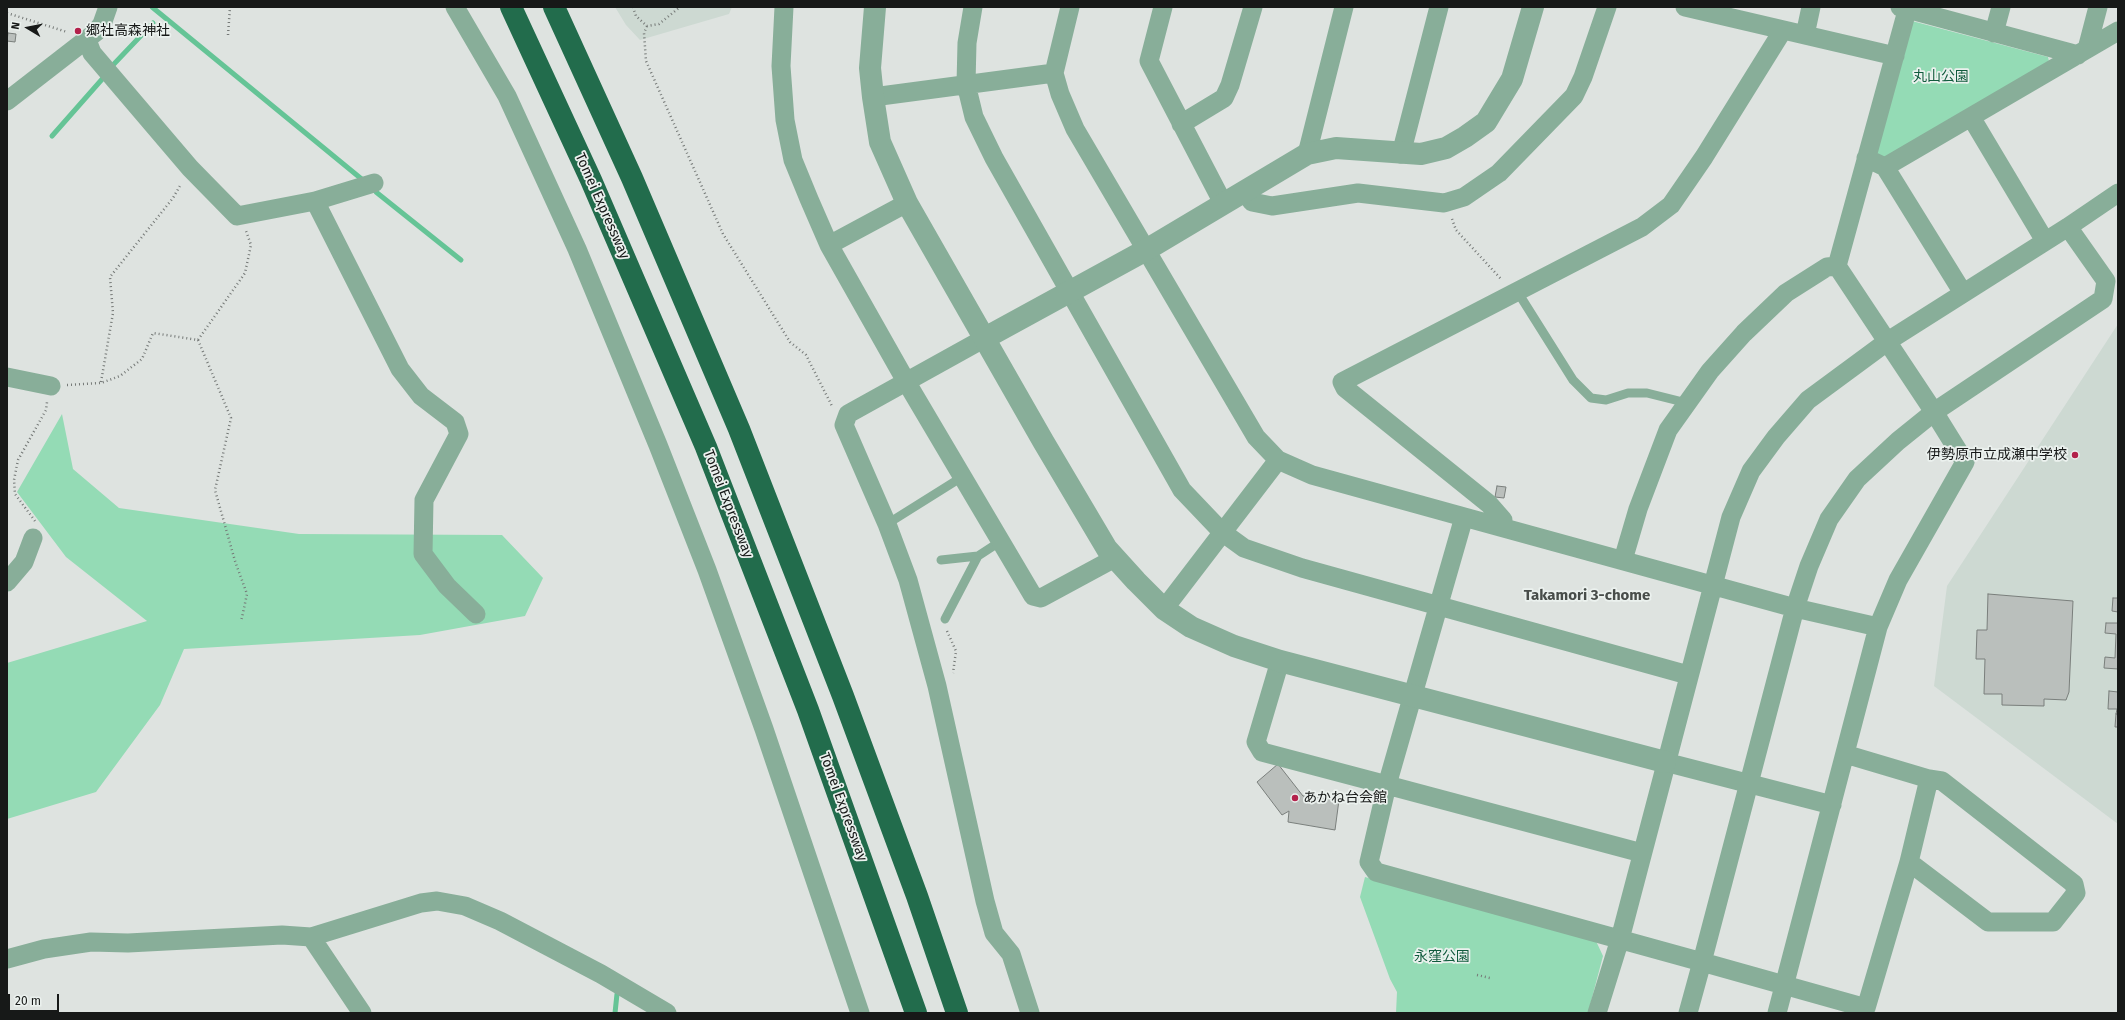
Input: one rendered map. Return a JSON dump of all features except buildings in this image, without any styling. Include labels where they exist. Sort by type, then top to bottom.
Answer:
[{"type":"highway","name":"Tomei Expressway","points":[[511,7],[591,180],[706,447],[808,710],[916,1013]]},
{"type":"highway","points":[[554,7],[632,178],[739,429],[843,696],[917,896],[957,1013]]},
{"type":"street","points":[[7,101],[88,39],[102,24],[108,7]]},
{"type":"street","points":[[455,7],[508,96],[577,249],[658,445],[707,570],[764,729],[860,1013]]},
{"type":"street","points":[[784,7],[781,66],[785,120],[793,160],[829,245],[907,383],[1032,596],[1041,598],[1115,558]]},
{"type":"street","points":[[875,7],[870,68],[880,142],[907,203],[986,338],[1043,441],[1115,558],[1164,609],[1191,627],[1234,646],[1280,661],[1832,805]]},
{"type":"street","points":[[973,7],[967,43],[966,84],[974,117],[994,158],[1182,490],[1222,532],[1244,548],[1302,568],[1688,675]]},
{"type":"street","points":[[1070,7],[1054,73],[1060,94],[1075,129],[1256,437],[1278,460],[1312,475],[1795,608],[1878,627]]},
{"type":"street","points":[[1163,7],[1148,61],[1223,203]]},
{"type":"street","points":[[1181,124],[1224,98],[1230,85],[1253,7]]},
{"type":"street","points":[[1307,154],[1344,7]]},
{"type":"street","points":[[1400,154],[1439,7]]},
{"type":"street","points":[[1030,1013],[1011,954],[994,933],[985,901],[937,686],[908,580],[888,524],[844,424],[848,414],[1071,293],[1307,154],[1336,148],[1400,154],[1421,154],[1446,148],[1486,122],[1512,79],[1532,7]]},
{"type":"street","points":[[1244,191],[1252,202],[1272,206],[1358,193],[1444,203],[1464,197],[1499,173],[1574,96],[1583,77],[1607,7]]},
{"type":"street","points":[[1686,7],[1895,56]]},
{"type":"street","points":[[1805,35],[1811,7]]},
{"type":"street","points":[[1994,33],[2001,7]]},
{"type":"street","points":[[2083,52],[2098,7]]},
{"type":"street","points":[[1777,1013],[1878,627],[1898,580],[1965,462],[1888,341],[1837,266],[1895,56],[1905,8],[1994,33],[2083,52]]},
{"type":"street","points":[[1503,527],[1503,520],[1489,504],[1345,388],[1342,382],[1642,227],[1670,205],[1704,157],[1783,30]]},
{"type":"street","points":[[1885,167],[2118,31]]},
{"type":"street","points":[[88,39],[92,53],[190,168],[237,216],[315,201],[374,183]]},
{"type":"street","points":[[873,97],[1054,73]]},
{"type":"street","points":[[1971,117],[2045,241]]},
{"type":"street","points":[[1866,158],[1885,167],[1963,293]]},
{"type":"street","points":[[1597,1013],[1620,938],[1688,675],[1731,517],[1751,471],[1776,437],[1808,400],[1888,341],[2068,227],[2118,193]]},
{"type":"street","points":[[315,201],[400,369],[421,396],[455,422],[459,434],[424,500],[423,554],[448,586],[476,614]]},
{"type":"street","points":[[829,245],[907,203]]},
{"type":"street","points":[[1688,1013],[1795,608],[1809,566],[1829,519],[1857,479],[1898,440],[1934,412],[2103,299],[2106,281],[2068,227]]},
{"type":"street","points":[[1623,560],[1638,509],[1668,430],[1710,371],[1744,333],[1786,293],[1826,267],[1837,266]]},
{"type":"street","points":[[7,377],[51,386]]},
{"type":"street","points":[[1164,609],[1278,460]]},
{"type":"street","points":[[1464,517],[1387,785],[1369,862],[1376,872],[1785,984],[1866,1011],[1909,862],[1929,779]]},
{"type":"street","points":[[7,582],[24,562],[33,538]]},
{"type":"street","points":[[1280,661],[1256,742],[1262,752],[1642,853]]},
{"type":"street","points":[[1845,754],[1929,779],[1942,781],[2074,884],[2076,893],[2053,922],[1988,922],[1909,862]]},
{"type":"street","points":[[7,959],[44,949],[91,942],[128,943],[282,935],[311,937],[421,903],[437,901],[465,906],[500,921],[600,974],[667,1013]]},
{"type":"street","points":[[311,937],[362,1013]]},
{"type":"lane","points":[[1516,292],[1574,380],[1591,398],[1606,400],[1628,393],[1647,393],[1687,403]]},
{"type":"lane","points":[[888,524],[962,477]]},
{"type":"lane","points":[[941,560],[978,556],[1001,541]]},
{"type":"lane","points":[[945,619],[978,556]]},
{"type":"path","points":[[228,35],[230,7]]},
{"type":"path","points":[[633,7],[636,16],[647,26]]},
{"type":"path","points":[[647,26],[659,24],[680,7]]},
{"type":"path","points":[[7,13],[88,39]]},
{"type":"path","points":[[647,26],[644,32],[646,61],[723,234],[790,342],[806,355],[834,409]]},
{"type":"path","points":[[101,383],[113,313],[110,277],[173,198],[190,168]]},
{"type":"path","points":[[1454,215],[1452,219],[1456,230],[1516,292]]},
{"type":"path","points":[[198,340],[246,273],[251,245],[244,224],[237,216]]},
{"type":"path","points":[[33,538],[35,520],[16,494],[14,480],[18,460],[46,410],[51,386],[101,383],[120,376],[142,359],[153,333],[198,340]]},
{"type":"path","points":[[198,340],[231,418],[216,490],[235,561],[247,594],[242,622]]},
{"type":"path","points":[[937,686],[952,679],[956,651],[944,623],[945,619]]},
{"type":"path","points":[[1477,975],[1490,978]]},
{"type":"shaded area","points":[[615,7],[732,7],[729,14],[640,40],[626,25]]},
{"type":"shaded area","name":"伊勢原市立成瀬中学校","points":[[2118,324],[2118,824],[1934,686],[1947,586]]},
{"type":"green space","name":"丸山公園","points":[[1912,21],[2048,57],[2050,66],[1889,159],[1879,156],[1875,149]]},
{"type":"green space","points":[[62,414],[73,469],[119,508],[299,534],[502,535],[543,578],[525,616],[420,635],[184,649],[160,705],[96,792],[7,819],[7,663],[147,621],[66,557],[17,492]]},
{"type":"green space","name":"永窪公園","points":[[1365,877],[1596,941],[1603,956],[1588,1013],[1396,1013],[1397,992],[1390,979],[1360,897]]},
{"type":"waterway","points":[[152,7],[364,181]]},
{"type":"waterway","points":[[113,65],[153,23]]},
{"type":"waterway","points":[[52,136],[104,77]]},
{"type":"waterway","points":[[376,192],[461,260]]},
{"type":"waterway","points":[[615,1013],[617,994]]},
{"type":"place","name":"郷社高森神社","points":[[78,31]]},
{"type":"place","name":"伊勢原市立成瀬中学校","points":[[2075,455]]},
{"type":"place","name":"あかね台会館","points":[[1295,798]]},
{"type":"district","name":"Takamori 3-chome","points":[[1587,596]]}]
